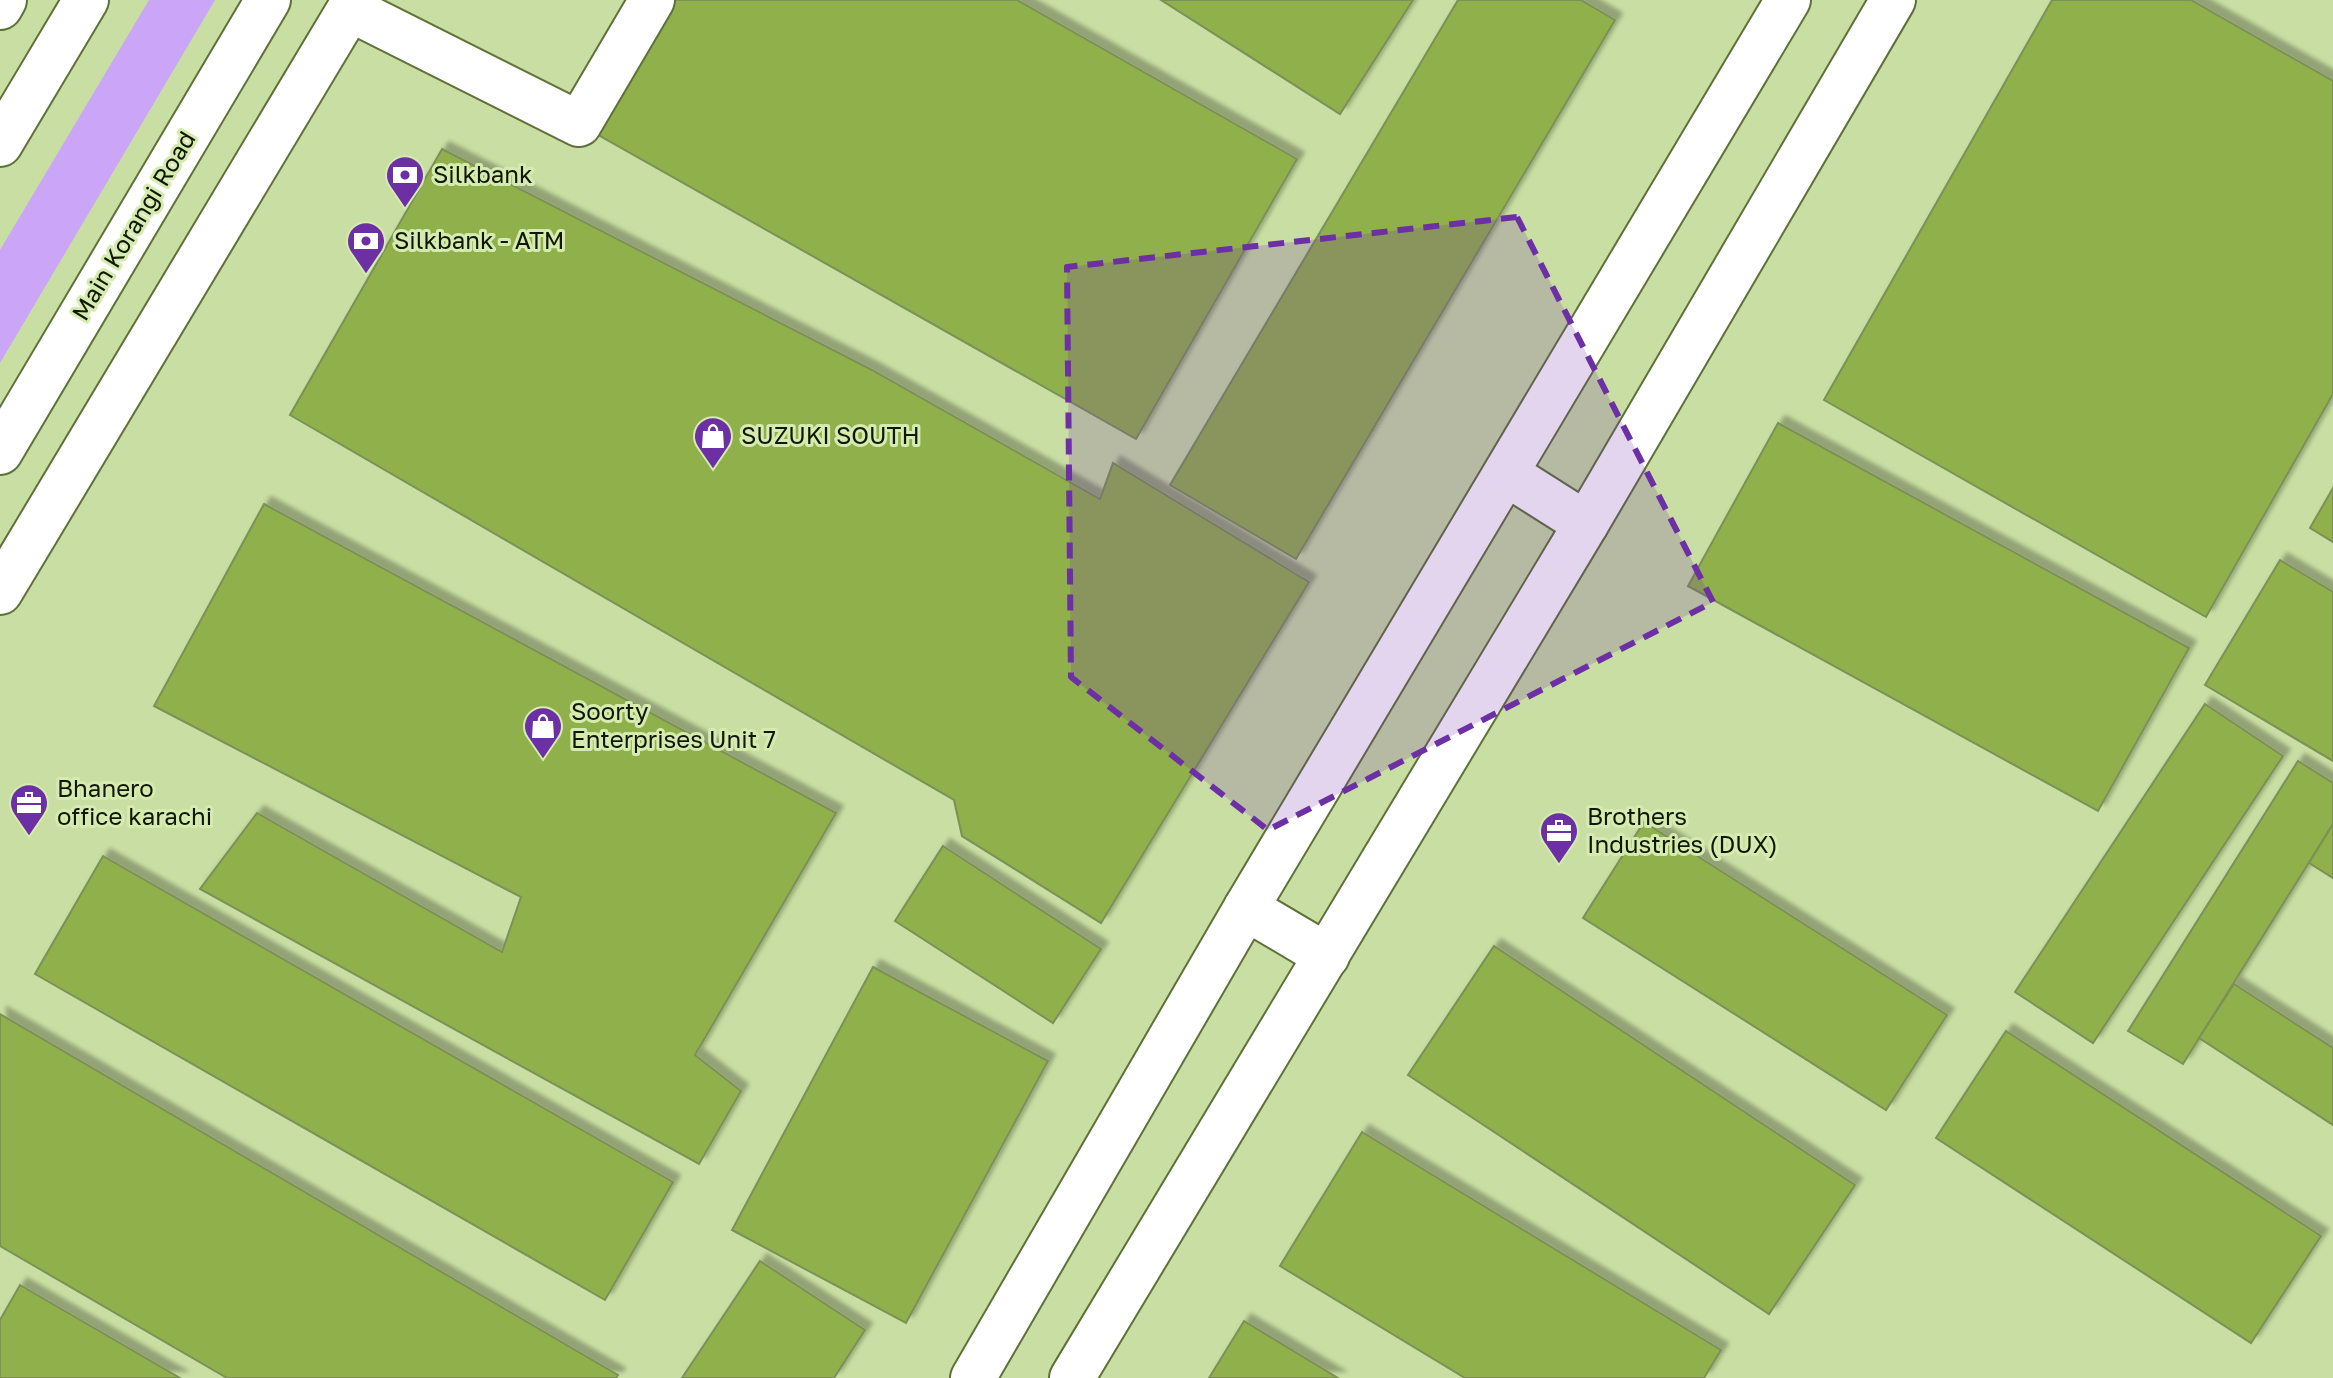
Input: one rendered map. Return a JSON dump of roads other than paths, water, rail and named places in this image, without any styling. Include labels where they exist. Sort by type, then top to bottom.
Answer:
[{"type":"street","points":[[0,7],[4,0]]},
{"type":"street","points":[[0,144],[86,0]]},
{"type":"street","name":"Main Korangi Road","points":[[0,452],[268,0]]},
{"type":"street","points":[[0,592],[353,4],[579,124],[652,0]]},
{"type":"street","points":[[973,1378],[1246,908],[1788,0]]},
{"type":"street","points":[[1072,1378],[1586,524],[1893,0]]},
{"type":"street","points":[[1507,474],[1586,524]]},
{"type":"street","points":[[1246,908],[1327,956]]},
{"type":"place","name":"Silkbank","points":[[405,209]]},
{"type":"place","name":"Silkbank - ATM","points":[[366,275]]},
{"type":"place","name":"SUZUKI SOUTH","points":[[713,470]]},
{"type":"place","name":"Soorty Enterprises Unit 7","points":[[543,760]]},
{"type":"place","name":"Bhanero office karachi","points":[[29,837]]},
{"type":"place","name":"Brothers Industries (DUX)","points":[[1559,865]]}]
